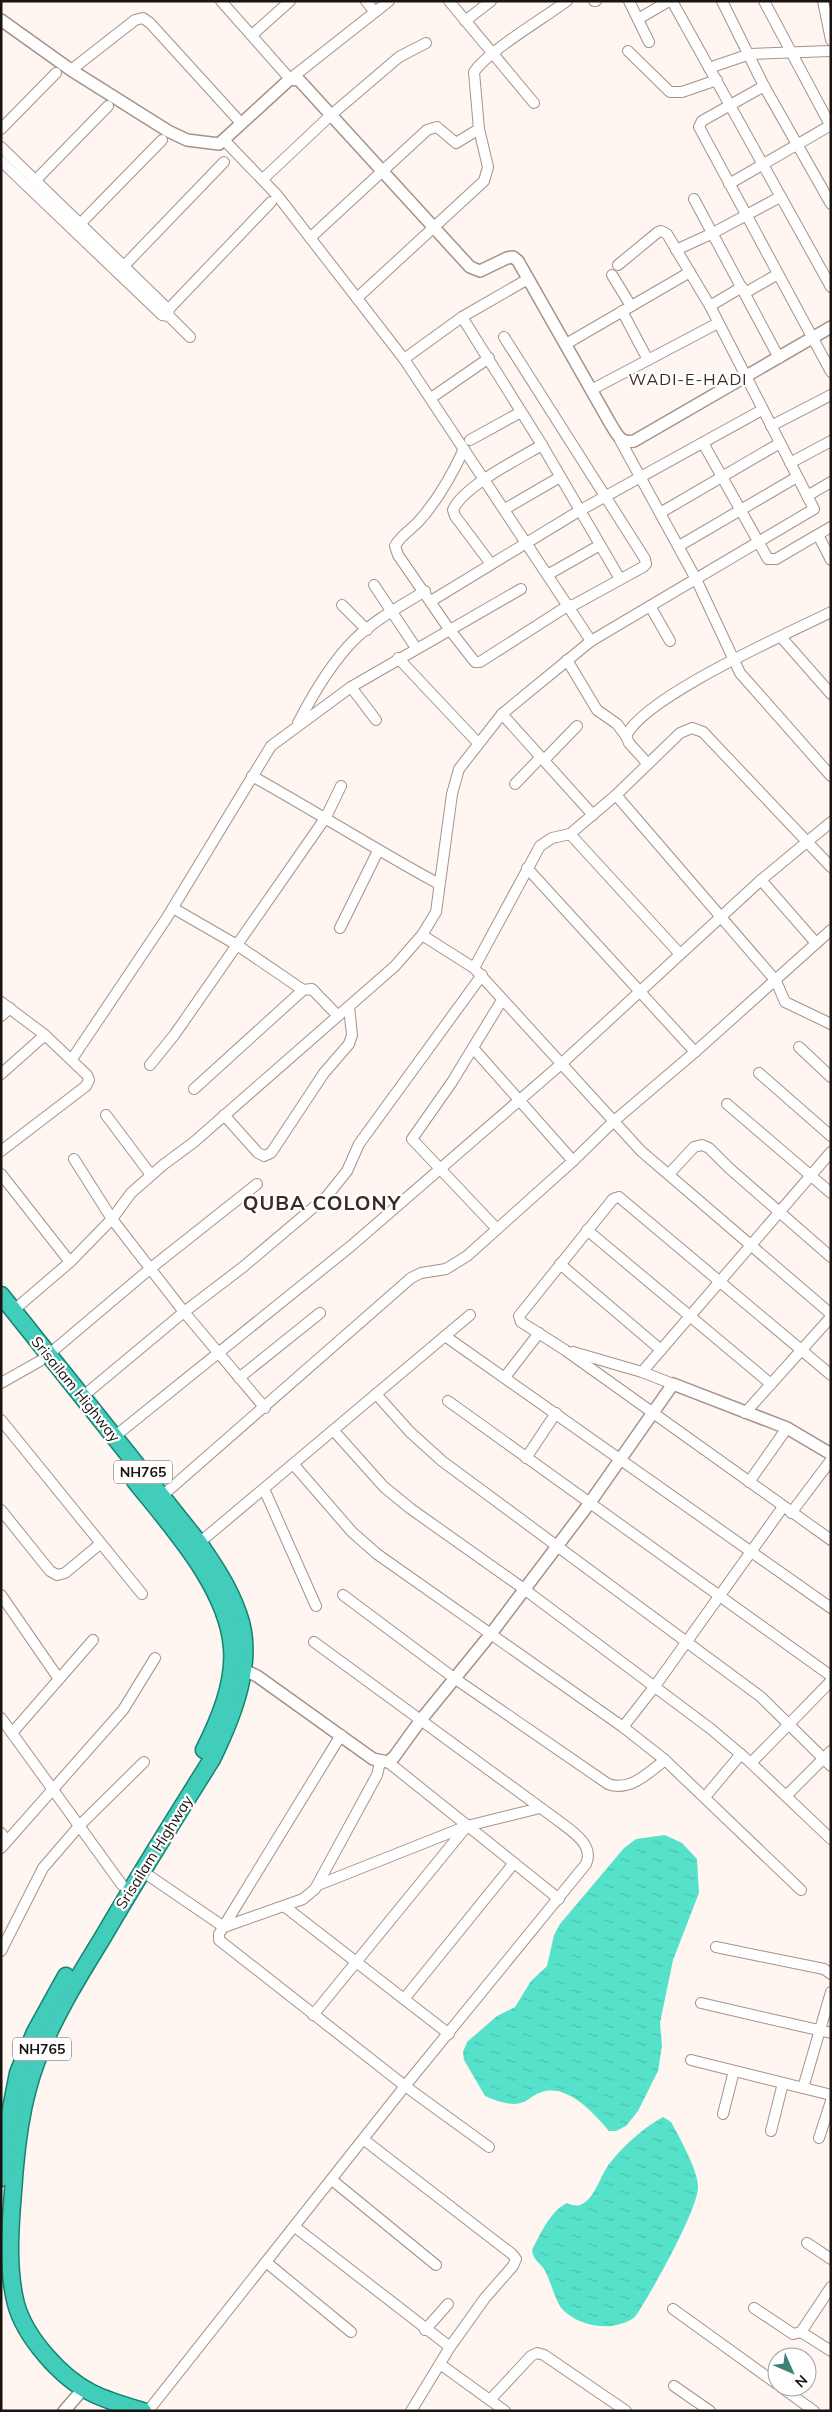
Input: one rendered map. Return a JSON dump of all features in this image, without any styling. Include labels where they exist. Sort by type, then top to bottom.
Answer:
[{"type":"highway","name":"Srisailam Highway","points":[[1,1294],[8,1311],[190,1550],[212,1585],[225,1619],[237,1667],[237,1697],[227,1728],[212,1759],[70,1992],[37,2059],[23,2104],[6,2211],[16,2304],[34,2340],[48,2358],[81,2392],[143,2411]]},
{"type":"highway","name":"Srisailam Highway","points":[[1,2178],[7,2102],[35,2032],[122,1885],[195,1769],[213,1732],[245,1641],[239,1614],[222,1578],[199,1543],[82,1396],[44,1358]]},
{"type":"highway","name":"Srisailam Highway","points":[[1,2264],[5,2299],[19,2334],[44,2370],[111,2411]]},
{"type":"street","points":[[220,1],[290,79],[299,80],[470,267],[480,271],[507,258],[513,258],[518,261],[679,546],[748,683],[831,776]]},
{"type":"street","points":[[252,35],[290,1]]},
{"type":"street","points":[[366,1],[375,12]]},
{"type":"street","points":[[1,20],[71,70],[177,136],[212,145],[225,141],[241,123],[290,79],[389,1]]},
{"type":"street","points":[[449,1],[534,103]]},
{"type":"street","points":[[465,21],[491,1]]},
{"type":"street","points":[[356,298],[484,181],[488,167],[479,129],[474,72],[479,64],[492,54],[567,1]]},
{"type":"street","points":[[629,1],[649,42]]},
{"type":"street","points":[[638,19],[670,1],[731,105],[831,287]]},
{"type":"street","points":[[722,1],[750,54],[764,86],[831,204]]},
{"type":"street","points":[[729,184],[831,125],[764,1]]},
{"type":"street","points":[[823,1],[831,40]]},
{"type":"street","points":[[71,70],[135,20],[143,18],[150,23],[241,123]]},
{"type":"street","points":[[263,179],[331,115],[399,57],[426,43]]},
{"type":"street","points":[[710,68],[750,54],[831,51]]},
{"type":"street","points":[[628,52],[670,92],[682,92],[716,80]]},
{"type":"street","points":[[1,129],[56,73]]},
{"type":"street","points":[[764,86],[702,121],[699,127],[831,372]]},
{"type":"street","points":[[32,184],[108,106]]},
{"type":"street","points":[[310,238],[427,130],[437,127],[456,143],[479,129]]},
{"type":"street","points":[[78,227],[162,140]]},
{"type":"street","points":[[225,141],[263,179],[404,360],[591,640]]},
{"type":"street","points":[[1,147],[32,184]]},
{"type":"street","points":[[1,160],[32,184],[78,227],[190,337]]},
{"type":"street","points":[[121,269],[224,162]]},
{"type":"street","points":[[676,250],[713,233],[780,196]]},
{"type":"street","points":[[694,199],[779,358]]},
{"type":"street","points":[[166,314],[271,202]]},
{"type":"street","points":[[8,1311],[70,1262],[112,1219],[131,1193],[194,1142],[349,1007],[395,966],[422,935],[436,912],[452,794],[459,769],[502,714],[591,640],[814,509],[710,306],[667,234],[661,231],[618,265]]},
{"type":"street","points":[[566,344],[690,272]]},
{"type":"street","points":[[710,306],[778,274]]},
{"type":"street","points":[[612,275],[648,360]]},
{"type":"street","points":[[404,360],[462,317],[528,279]]},
{"type":"street","points":[[462,317],[542,445],[620,579]]},
{"type":"street","points":[[591,390],[718,323]]},
{"type":"street","points":[[620,440],[627,443],[634,441],[831,327]]},
{"type":"street","points":[[464,449],[438,499],[418,523],[398,540],[395,546],[398,555],[472,660],[480,662],[570,606],[646,564],[606,496],[504,337]]},
{"type":"street","points":[[430,398],[489,358]]},
{"type":"street","points":[[771,426],[831,395]]},
{"type":"street","points":[[431,601],[579,511],[762,410]]},
{"type":"street","points":[[470,440],[521,412]]},
{"type":"street","points":[[790,463],[831,440]]},
{"type":"street","points":[[660,513],[780,442]]},
{"type":"street","points":[[703,443],[768,559],[772,560],[831,527]]},
{"type":"street","points":[[491,564],[453,510],[455,503],[484,479],[542,445]]},
{"type":"street","points":[[505,509],[560,476]]},
{"type":"street","points":[[679,546],[797,477]]},
{"type":"street","points":[[807,496],[831,482]]},
{"type":"street","points":[[818,535],[831,560]]},
{"type":"street","points":[[548,574],[600,545]]},
{"type":"street","points":[[374,585],[416,648]]},
{"type":"street","points":[[72,1059],[173,908],[271,746],[351,686],[521,590]]},
{"type":"street","points":[[295,728],[312,696],[330,669],[355,639],[425,591]]},
{"type":"street","points":[[342,605],[367,630]]},
{"type":"street","points":[[650,606],[670,641]]},
{"type":"street","points":[[626,736],[630,728],[651,708],[735,660],[831,612]]},
{"type":"street","points":[[781,638],[831,694]]},
{"type":"street","points":[[398,658],[478,743]]},
{"type":"street","points":[[567,660],[597,710],[617,724],[629,743],[648,764]]},
{"type":"street","points":[[351,686],[376,720]]},
{"type":"street","points":[[502,714],[593,814]]},
{"type":"street","points":[[515,784],[577,726]]},
{"type":"street","points":[[474,968],[540,846],[552,838],[570,834],[616,795],[680,733],[692,728],[703,732],[831,867]]},
{"type":"street","points":[[252,776],[326,817],[378,851],[439,884]]},
{"type":"street","points":[[150,1065],[175,1034],[326,817],[341,786]]},
{"type":"street","points":[[616,795],[776,981],[785,1002],[831,1024]]},
{"type":"street","points":[[114,1437],[351,1246],[438,1168],[560,1065],[720,916],[831,822]]},
{"type":"street","points":[[570,834],[680,954]]},
{"type":"street","points":[[340,928],[378,851]]},
{"type":"street","points":[[527,868],[695,1052]]},
{"type":"street","points":[[761,880],[816,942]]},
{"type":"street","points":[[173,908],[237,945],[303,990]]},
{"type":"street","points":[[162,1496],[412,1278],[421,1273],[446,1270],[458,1264],[614,1121],[776,981],[831,930]]},
{"type":"street","points":[[422,935],[482,975],[560,1065],[641,1151],[831,1316],[745,1413]]},
{"type":"street","points":[[82,1396],[184,1312],[243,1267],[327,1196],[347,1171],[359,1144],[482,975]]},
{"type":"street","points":[[194,1090],[303,990],[312,989],[338,1016]]},
{"type":"street","points":[[497,1229],[414,1144],[413,1135],[452,1082],[502,1000]]},
{"type":"street","points":[[1,1016],[6,1005],[46,1035],[88,1075],[86,1086],[2,1148]]},
{"type":"street","points":[[224,1115],[258,1154],[264,1156],[271,1153],[324,1073],[349,1044],[352,1035],[349,1007]]},
{"type":"street","points":[[1,1074],[46,1035]]},
{"type":"street","points":[[799,1047],[831,1076]]},
{"type":"street","points":[[473,1048],[572,1161]]},
{"type":"street","points":[[759,1073],[831,1136]]},
{"type":"street","points":[[727,1104],[831,1193]]},
{"type":"street","points":[[106,1115],[151,1175]]},
{"type":"street","points":[[669,1174],[694,1147],[702,1145],[709,1148],[831,1257]]},
{"type":"street","points":[[642,1372],[831,1152]]},
{"type":"street","points":[[74,1159],[112,1219],[184,1312],[265,1408]]},
{"type":"street","points":[[1,1174],[70,1262]]},
{"type":"street","points":[[1,1384],[44,1358],[151,1268],[257,1184]]},
{"type":"street","points":[[831,1375],[619,1197],[613,1199],[519,1316],[521,1322],[565,1350],[652,1414],[831,1540]]},
{"type":"street","points":[[587,1230],[771,1384]]},
{"type":"street","points":[[560,1264],[661,1350]]},
{"type":"street","points":[[239,1378],[320,1313]]},
{"type":"street","points":[[199,1543],[470,1315]]},
{"type":"street","points":[[505,1377],[539,1333]]},
{"type":"street","points":[[445,1336],[831,1608]]},
{"type":"street","points":[[565,1350],[642,1372],[786,1428],[831,1454]]},
{"type":"street","points":[[224,1927],[284,1906],[311,1894],[318,1885],[384,1762],[394,1757],[420,1721],[490,1635],[590,1504],[673,1384]]},
{"type":"street","points":[[376,1394],[410,1432],[442,1461],[761,1697],[789,1725],[827,1754],[831,1766]]},
{"type":"street","points":[[448,1401],[718,1597],[797,1650],[831,1676]]},
{"type":"street","points":[[526,1458],[556,1413]]},
{"type":"street","points":[[1,1420],[142,1594]]},
{"type":"street","points":[[749,1482],[786,1428]]},
{"type":"street","points":[[334,1431],[384,1487],[655,1686],[741,1754],[831,1839]]},
{"type":"street","points":[[623,1727],[655,1686],[751,1551],[831,1460]]},
{"type":"street","points":[[294,1465],[358,1538],[377,1554],[623,1727],[665,1760],[801,1890]]},
{"type":"street","points":[[264,1489],[316,1606]]},
{"type":"street","points":[[1,1510],[50,1570],[57,1575],[66,1573],[100,1544]]},
{"type":"street","points":[[1,1595],[59,1679]]},
{"type":"street","points":[[343,1595],[454,1678],[608,1784],[618,1787],[629,1786],[665,1760]]},
{"type":"street","points":[[12,1733],[93,1640]]},
{"type":"street","points":[[148,2411],[405,2086],[559,1900],[589,1857],[587,1847],[576,1836],[314,1642]]},
{"type":"street","points":[[3,1841],[54,1790],[123,1710],[155,1658]]},
{"type":"street","points":[[237,1667],[257,1676],[340,1735],[384,1762],[559,1900]]},
{"type":"street","points":[[751,1763],[831,1681]]},
{"type":"street","points":[[1,1718],[122,1885]]},
{"type":"street","points":[[340,1735],[219,1934],[219,1940],[405,2086],[490,2147]]},
{"type":"street","points":[[705,1797],[741,1754]]},
{"type":"street","points":[[786,1796],[827,1754]]},
{"type":"street","points":[[1,1951],[43,1868],[80,1825],[144,1762]]},
{"type":"street","points":[[318,1885],[467,1826],[540,1808]]},
{"type":"street","points":[[313,2015],[467,1826]]},
{"type":"street","points":[[404,1999],[514,1864]]},
{"type":"street","points":[[142,1871],[224,1927]]},
{"type":"street","points":[[284,1906],[449,2034]]},
{"type":"street","points":[[716,1946],[829,1972]]},
{"type":"street","points":[[803,2088],[831,1992]]},
{"type":"street","points":[[701,2003],[831,2033]]},
{"type":"street","points":[[691,2060],[831,2095]]},
{"type":"street","points":[[723,2114],[734,2071]]},
{"type":"street","points":[[771,2131],[783,2083]]},
{"type":"street","points":[[819,2138],[831,2101]]},
{"type":"street","points":[[363,2139],[516,2259],[513,2266],[485,2298],[450,2346],[410,2411]]},
{"type":"street","points":[[332,2180],[436,2265]]},
{"type":"street","points":[[294,2227],[425,2330],[450,2346]]},
{"type":"street","points":[[808,2243],[831,2259]]},
{"type":"street","points":[[266,2262],[350,2332]]},
{"type":"street","points":[[754,2308],[794,2334],[801,2332],[831,2287]]},
{"type":"street","points":[[425,2330],[448,2304]]},
{"type":"street","points":[[672,2309],[767,2377]]},
{"type":"street","points":[[801,2332],[831,2351]]},
{"type":"street","points":[[490,2400],[537,2352],[626,2411]]},
{"type":"street","points":[[440,2364],[505,2411]]},
{"type":"street","points":[[674,2386],[710,2411]]},
{"type":"street","points":[[64,2411],[81,2392]]},
{"type":"street","points":[[795,2397],[814,2411]]},
{"type":"water","points":[[665,1835],[682,1843],[697,1859],[699,1893],[673,1960],[660,2023],[662,2046],[658,2071],[638,2111],[626,2126],[616,2131],[609,2131],[582,2103],[564,2093],[546,2091],[516,2104],[505,2103],[485,2096],[464,2060],[463,2052],[467,2042],[497,2016],[515,2007],[531,1981],[547,1966],[554,1935],[560,1924],[624,1848],[636,1839]]},
{"type":"water","points":[[663,2117],[671,2122],[695,2172],[698,2186],[691,2213],[662,2272],[635,2317],[618,2325],[608,2326],[599,2326],[580,2321],[572,2317],[561,2307],[544,2269],[535,2259],[532,2250],[555,2212],[567,2203],[578,2205],[587,2201],[615,2156],[634,2137]]},
{"type":"district","name":"WADI-E-HADI","points":[[688,379]]},
{"type":"district","name":"QUBA COLONY","points":[[322,1202]]}]
